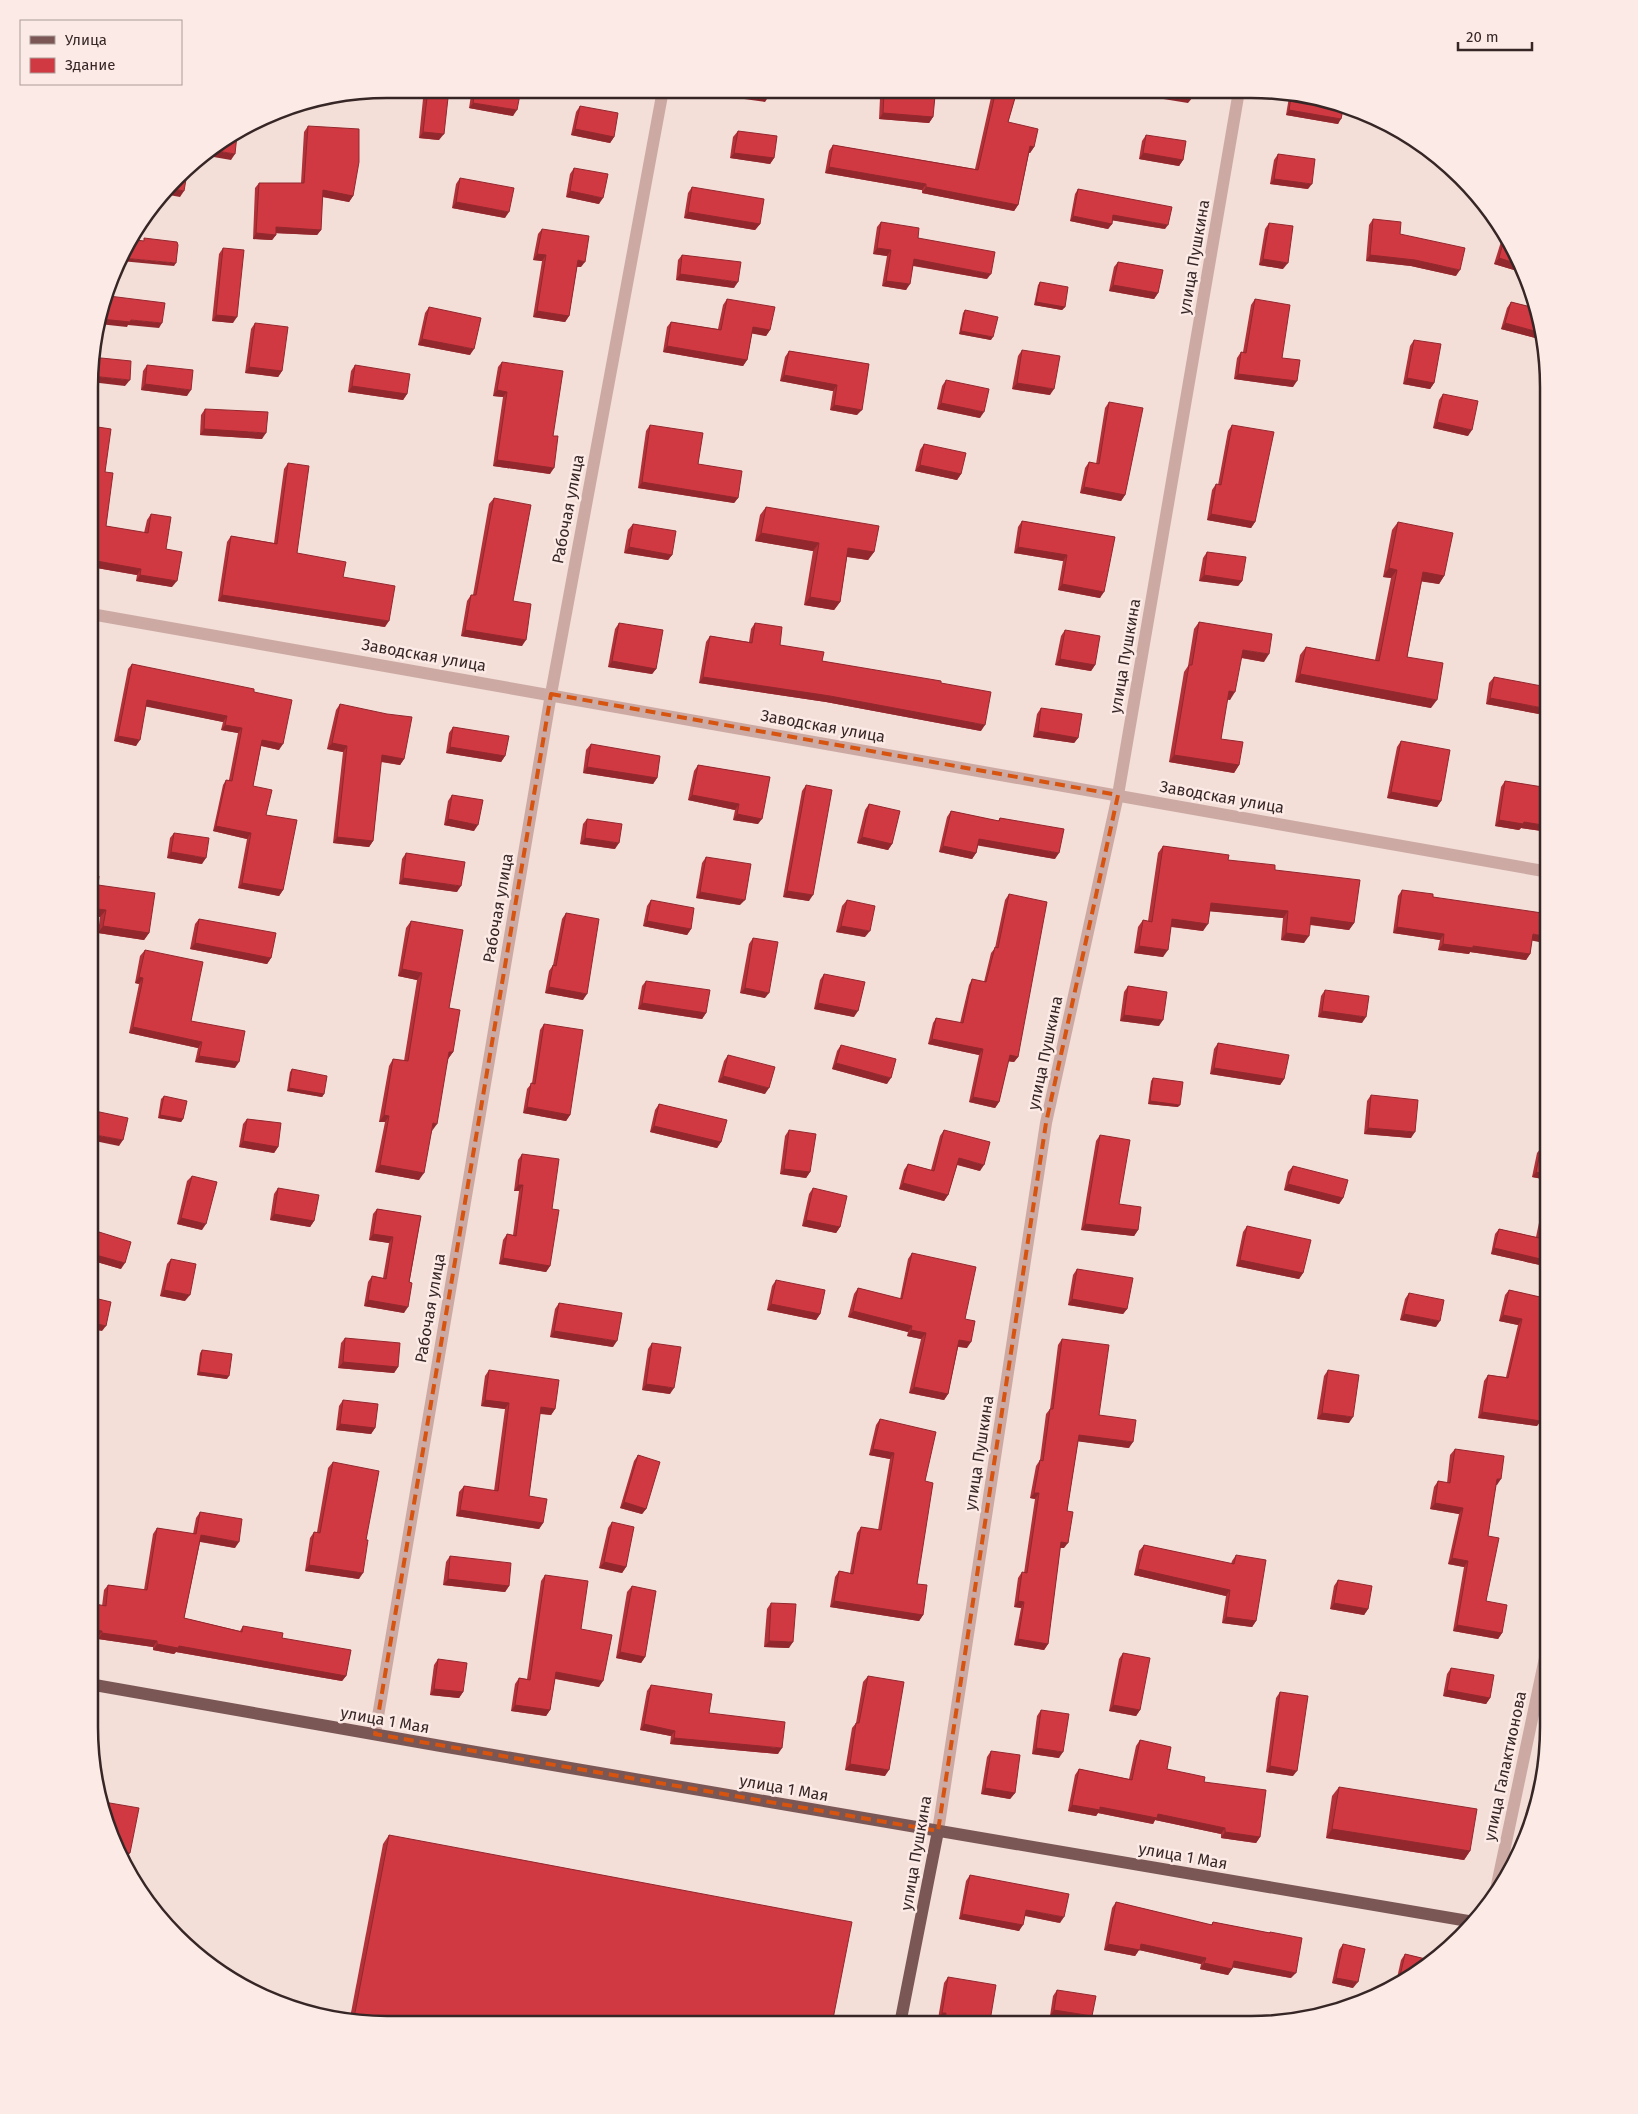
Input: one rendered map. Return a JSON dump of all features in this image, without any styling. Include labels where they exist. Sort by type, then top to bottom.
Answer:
[{"type":"main road","name":"улица 1 Мая","points":[[97,1685],[1466,1921]]},
{"type":"main road","name":"улица Пушкина","points":[[902,2016],[938,1830]]},
{"type":"street","name":"Рабочая улица","points":[[375,1734],[551,694],[662,97]]},
{"type":"street","name":"улица Пушкина","points":[[938,1830],[1046,1123],[1118,795],[1238,97]]},
{"type":"street","name":"Заводская улица","points":[[97,615],[1540,870]]},
{"type":"street","name":"улица Галактионова","points":[[1499,1878],[1540,1682]]},
{"type":"highlighted area","points":[[551,694],[1118,795],[1046,1123],[938,1831],[375,1734]]},
{"type":"building","points":[[427,97],[448,97],[444,134],[423,132]]},
{"type":"building","points":[[474,97],[519,97],[517,110],[473,103]]},
{"type":"building","points":[[884,97],[935,97],[933,117],[883,113]]},
{"type":"building","points":[[994,97],[1015,97],[1008,122],[1038,129],[1034,147],[1030,146],[1018,205],[926,187],[926,184],[829,167],[833,145],[978,170]]},
{"type":"building","points":[[1291,100],[1327,107],[1342,112],[1341,119],[1289,110]]},
{"type":"building","points":[[580,106],[618,113],[614,137],[575,129]]},
{"type":"building","points":[[308,126],[359,129],[359,162],[353,196],[323,190],[321,230],[276,227],[276,235],[256,233],[259,183],[304,183]]},
{"type":"building","points":[[738,131],[777,136],[774,158],[734,153]]},
{"type":"building","points":[[1146,135],[1186,141],[1183,160],[1143,153]]},
{"type":"building","points":[[237,139],[235,154],[218,151]]},
{"type":"building","points":[[1278,154],[1315,159],[1312,184],[1274,179]]},
{"type":"building","points":[[574,168],[608,174],[603,198],[570,191]]},
{"type":"building","points":[[186,178],[184,191],[175,189]]},
{"type":"building","points":[[460,178],[514,188],[509,212],[456,202]]},
{"type":"building","points":[[692,187],[764,199],[760,224],[688,212]]},
{"type":"building","points":[[1078,189],[1172,207],[1168,225],[1113,215],[1112,224],[1073,216]]},
{"type":"building","points":[[1373,219],[1401,222],[1400,234],[1465,248],[1460,270],[1415,260],[1370,255]]},
{"type":"building","points":[[881,222],[919,228],[918,238],[995,252],[991,274],[914,259],[910,284],[886,281],[891,250],[877,248]]},
{"type":"building","points":[[1269,223],[1293,226],[1288,263],[1263,259]]},
{"type":"building","points":[[542,229],[589,236],[585,262],[578,260],[569,316],[537,311],[546,255],[537,254]]},
{"type":"building","points":[[144,238],[177,242],[176,263],[127,258],[137,240],[144,241]]},
{"type":"building","points":[[1503,243],[1513,262],[1499,258]]},
{"type":"building","points":[[223,248],[244,250],[237,317],[216,315]]},
{"type":"building","points":[[682,255],[741,262],[738,282],[680,274]]},
{"type":"building","points":[[1118,262],[1163,270],[1158,293],[1113,285]]},
{"type":"building","points":[[1040,282],[1068,287],[1065,307],[1036,302]]},
{"type":"building","points":[[112,296],[165,303],[162,323],[131,320],[130,322],[105,319]]},
{"type":"building","points":[[727,299],[775,307],[770,330],[753,327],[747,360],[667,346],[671,322],[721,330]]},
{"type":"building","points":[[1255,299],[1290,305],[1282,358],[1300,360],[1297,381],[1238,374],[1241,352],[1246,353]]},
{"type":"building","points":[[1511,302],[1530,307],[1535,331],[1505,323]]},
{"type":"building","points":[[429,307],[481,318],[474,349],[422,339]]},
{"type":"building","points":[[965,310],[998,317],[993,337],[961,331]]},
{"type":"building","points":[[255,323],[288,327],[282,371],[249,367]]},
{"type":"building","points":[[1414,340],[1441,344],[1434,383],[1407,378]]},
{"type":"building","points":[[1022,350],[1060,356],[1054,389],[1017,383]]},
{"type":"building","points":[[789,351],[869,364],[862,410],[834,405],[837,385],[784,375]]},
{"type":"building","points":[[99,358],[131,361],[130,380],[97,377]]},
{"type":"building","points":[[502,362],[563,371],[553,436],[558,436],[554,468],[497,460],[507,392],[497,390]]},
{"type":"building","points":[[147,365],[193,370],[191,390],[145,384]]},
{"type":"building","points":[[355,365],[410,374],[407,394],[352,386]]},
{"type":"building","points":[[946,380],[989,389],[984,412],[941,403]]},
{"type":"building","points":[[1443,394],[1478,401],[1472,430],[1437,422]]},
{"type":"building","points":[[1109,402],[1143,408],[1125,495],[1084,487],[1089,462],[1099,464]]},
{"type":"building","points":[[205,409],[268,412],[266,433],[204,429]]},
{"type":"building","points":[[650,425],[703,433],[698,464],[742,471],[738,498],[642,482]]},
{"type":"building","points":[[1232,425],[1274,432],[1255,522],[1211,514],[1216,484],[1221,485]]},
{"type":"building","points":[[97,427],[111,429],[105,472],[113,473],[106,526],[148,533],[151,514],[171,517],[166,549],[182,552],[177,581],[140,575],[141,569],[97,561]]},
{"type":"building","points":[[924,444],[966,453],[961,474],[920,465]]},
{"type":"building","points":[[288,463],[309,466],[297,553],[346,562],[343,577],[395,586],[389,621],[222,595],[231,536],[277,544]]},
{"type":"building","points":[[494,498],[531,505],[513,601],[531,604],[526,640],[465,630],[471,595],[476,595]]},
{"type":"building","points":[[766,507],[879,526],[874,552],[848,548],[840,602],[810,597],[819,543],[761,533]]},
{"type":"building","points":[[1022,521],[1115,537],[1104,592],[1062,584],[1067,555],[1018,547]]},
{"type":"building","points":[[1398,522],[1453,533],[1444,576],[1423,572],[1407,657],[1443,663],[1437,700],[1300,674],[1306,647],[1379,661],[1397,570],[1389,568]]},
{"type":"building","points":[[633,524],[676,531],[672,555],[629,547]]},
{"type":"building","points":[[1207,552],[1246,557],[1242,581],[1204,575]]},
{"type":"building","points":[[1199,622],[1272,634],[1269,654],[1243,650],[1235,692],[1229,691],[1221,739],[1243,742],[1239,765],[1174,755],[1189,665],[1192,665]]},
{"type":"building","points":[[619,623],[663,630],[656,669],[612,661]]},
{"type":"building","points":[[755,623],[782,627],[780,645],[824,652],[822,661],[941,681],[941,683],[991,692],[985,725],[830,696],[703,677],[710,636],[752,643]]},
{"type":"building","points":[[1065,630],[1100,636],[1095,665],[1060,659]]},
{"type":"building","points":[[132,664],[254,689],[254,692],[292,700],[283,744],[262,740],[253,786],[272,790],[266,815],[297,820],[283,890],[242,883],[251,833],[216,826],[226,780],[232,781],[242,728],[225,725],[227,716],[147,700],[140,740],[118,736]]},
{"type":"building","points":[[1494,677],[1540,686],[1540,707],[1490,698]]},
{"type":"building","points":[[340,704],[412,717],[404,759],[382,755],[373,841],[337,837],[347,746],[332,743]]},
{"type":"building","points":[[1041,708],[1082,714],[1078,738],[1038,731]]},
{"type":"building","points":[[453,727],[509,736],[505,756],[450,747]]},
{"type":"building","points":[[1401,741],[1450,750],[1441,801],[1391,792]]},
{"type":"building","points":[[591,744],[660,756],[657,778],[587,767]]},
{"type":"building","points":[[698,765],[770,777],[762,819],[737,814],[739,804],[692,795]]},
{"type":"building","points":[[1505,781],[1540,787],[1540,825],[1499,820]]},
{"type":"building","points":[[806,785],[832,790],[813,895],[787,891]]},
{"type":"building","points":[[452,795],[483,800],[478,825],[448,819]]},
{"type":"building","points":[[869,804],[900,811],[892,844],[862,837]]},
{"type":"building","points":[[951,811],[999,821],[1000,818],[1064,829],[1059,853],[979,839],[976,853],[943,846]]},
{"type":"building","points":[[587,819],[622,824],[619,843],[585,838]]},
{"type":"building","points":[[174,833],[209,838],[206,858],[171,852]]},
{"type":"building","points":[[1163,846],[1229,855],[1228,860],[1275,865],[1275,870],[1360,880],[1354,923],[1311,917],[1309,936],[1286,933],[1288,911],[1211,903],[1208,924],[1172,919],[1168,950],[1139,946],[1143,920],[1152,922]]},
{"type":"building","points":[[406,853],[465,862],[461,886],[403,878]]},
{"type":"building","points":[[706,857],[751,864],[745,900],[700,892]]},
{"type":"building","points":[[97,876],[99,876],[98,885],[155,893],[149,933],[103,926],[106,910],[97,909]]},
{"type":"building","points":[[1402,890],[1433,894],[1433,897],[1540,913],[1540,935],[1533,934],[1530,954],[1443,944],[1444,934],[1397,927]]},
{"type":"building","points":[[1009,894],[1047,902],[1018,1057],[1010,1055],[999,1102],[973,1097],[983,1049],[932,1039],[936,1018],[963,1023],[972,979],[986,982],[995,947],[998,948]]},
{"type":"building","points":[[651,900],[694,908],[691,929],[647,921]]},
{"type":"building","points":[[847,900],[875,906],[870,931],[841,926]]},
{"type":"building","points":[[566,913],[599,919],[587,994],[549,987],[553,965],[556,966]]},
{"type":"building","points":[[199,919],[276,933],[271,958],[195,943]]},
{"type":"building","points":[[411,921],[463,930],[449,1008],[460,1010],[453,1052],[449,1052],[437,1124],[433,1123],[424,1173],[380,1165],[389,1116],[384,1115],[393,1059],[408,1061],[422,973],[402,969]]},
{"type":"building","points":[[753,938],[778,942],[769,993],[745,988]]},
{"type":"building","points":[[145,950],[203,962],[191,1021],[245,1031],[239,1062],[199,1056],[202,1042],[133,1027],[143,978],[139,977]]},
{"type":"building","points":[[824,974],[865,982],[858,1011],[818,1003]]},
{"type":"building","points":[[646,981],[710,990],[706,1013],[642,1003]]},
{"type":"building","points":[[1128,986],[1167,992],[1163,1020],[1124,1015]]},
{"type":"building","points":[[1325,990],[1369,996],[1366,1017],[1322,1011]]},
{"type":"building","points":[[544,1024],[583,1030],[570,1115],[527,1107],[531,1083],[535,1084]]},
{"type":"building","points":[[1218,1043],[1289,1055],[1284,1079],[1214,1068]]},
{"type":"building","points":[[841,1045],[896,1059],[891,1078],[836,1063]]},
{"type":"building","points":[[728,1055],[775,1067],[769,1088],[723,1076]]},
{"type":"building","points":[[292,1069],[327,1076],[324,1094],[289,1088]]},
{"type":"building","points":[[1153,1078],[1183,1082],[1180,1105],[1150,1101]]},
{"type":"building","points":[[1371,1095],[1418,1100],[1415,1132],[1368,1128]]},
{"type":"building","points":[[164,1096],[187,1101],[183,1119],[160,1115]]},
{"type":"building","points":[[659,1104],[727,1120],[721,1142],[654,1126]]},
{"type":"building","points":[[97,1111],[128,1118],[123,1140],[97,1135]]},
{"type":"building","points":[[247,1119],[281,1123],[278,1147],[243,1141]]},
{"type":"building","points":[[789,1130],[816,1134],[810,1172],[784,1169]]},
{"type":"building","points":[[944,1130],[990,1142],[984,1165],[959,1158],[948,1195],[903,1183],[908,1164],[934,1171]]},
{"type":"building","points":[[1100,1135],[1130,1140],[1119,1204],[1141,1207],[1138,1230],[1085,1224]]},
{"type":"building","points":[[1540,1153],[1540,1173],[1536,1172]]},
{"type":"building","points":[[522,1154],[559,1159],[552,1209],[559,1210],[550,1266],[503,1258],[507,1234],[516,1236],[523,1185],[518,1185]]},
{"type":"building","points":[[1293,1166],[1348,1180],[1343,1198],[1288,1184]]},
{"type":"building","points":[[192,1176],[217,1182],[206,1224],[181,1218]]},
{"type":"building","points":[[278,1188],[319,1195],[314,1221],[274,1214]]},
{"type":"building","points":[[813,1188],[847,1196],[840,1227],[806,1220]]},
{"type":"building","points":[[377,1209],[421,1216],[409,1282],[412,1283],[408,1307],[368,1300],[372,1276],[386,1279],[393,1237],[373,1234]]},
{"type":"building","points":[[1247,1226],[1311,1240],[1303,1273],[1240,1260]]},
{"type":"building","points":[[1499,1229],[1539,1238],[1540,1233],[1540,1259],[1494,1248]]},
{"type":"building","points":[[99,1232],[131,1242],[125,1263],[97,1255]]},
{"type":"building","points":[[912,1253],[976,1267],[965,1319],[975,1321],[971,1342],[959,1340],[948,1394],[914,1387],[926,1333],[911,1330],[912,1326],[853,1311],[858,1288],[902,1299]]},
{"type":"building","points":[[171,1259],[196,1264],[190,1295],[164,1290]]},
{"type":"building","points":[[1077,1269],[1133,1278],[1127,1309],[1072,1299]]},
{"type":"building","points":[[776,1280],[825,1290],[820,1314],[771,1304]]},
{"type":"building","points":[[1509,1290],[1540,1297],[1540,1421],[1482,1412],[1488,1375],[1508,1378],[1522,1319],[1503,1315]]},
{"type":"building","points":[[1409,1293],[1444,1300],[1440,1321],[1404,1314]]},
{"type":"building","points":[[97,1299],[111,1302],[106,1326],[97,1324]]},
{"type":"building","points":[[559,1303],[622,1313],[617,1341],[554,1331]]},
{"type":"building","points":[[345,1338],[400,1343],[398,1367],[343,1362]]},
{"type":"building","points":[[1062,1339],[1109,1345],[1099,1415],[1136,1420],[1133,1442],[1079,1435],[1067,1511],[1073,1512],[1068,1543],[1061,1542],[1048,1644],[1018,1639],[1024,1602],[1018,1601],[1022,1572],[1027,1573],[1039,1493],[1034,1493],[1040,1460],[1043,1461],[1050,1409],[1053,1409]]},
{"type":"building","points":[[652,1343],[681,1347],[674,1388],[646,1384]]},
{"type":"building","points":[[202,1350],[232,1354],[229,1376],[199,1372]]},
{"type":"building","points":[[489,1370],[559,1380],[555,1409],[541,1407],[529,1496],[547,1499],[543,1523],[460,1510],[464,1486],[498,1491],[509,1403],[485,1400]]},
{"type":"building","points":[[1328,1370],[1359,1375],[1353,1417],[1322,1413]]},
{"type":"building","points":[[343,1400],[378,1404],[375,1428],[340,1424]]},
{"type":"building","points":[[880,1419],[936,1432],[925,1481],[933,1483],[917,1584],[927,1585],[923,1615],[834,1601],[839,1571],[853,1574],[861,1527],[881,1530],[894,1453],[873,1449]]},
{"type":"building","points":[[1455,1449],[1504,1456],[1501,1479],[1497,1479],[1488,1536],[1499,1538],[1486,1601],[1507,1605],[1502,1633],[1457,1625],[1468,1561],[1452,1558],[1463,1508],[1435,1503],[1438,1481],[1450,1483]]},
{"type":"building","points":[[638,1455],[660,1462],[646,1509],[624,1502]]},
{"type":"building","points":[[333,1462],[379,1471],[366,1540],[368,1540],[363,1573],[309,1565],[314,1532],[320,1533]]},
{"type":"building","points":[[200,1512],[242,1519],[239,1542],[201,1535],[184,1618],[242,1632],[243,1626],[283,1633],[282,1638],[351,1650],[346,1676],[179,1646],[178,1648],[157,1644],[157,1641],[102,1633],[102,1631],[97,1630],[97,1604],[106,1606],[108,1585],[147,1590],[157,1528],[196,1534]]},
{"type":"building","points":[[612,1522],[634,1527],[626,1567],[604,1562]]},
{"type":"building","points":[[1144,1545],[1234,1564],[1236,1555],[1266,1560],[1256,1621],[1226,1617],[1230,1590],[1138,1569]]},
{"type":"building","points":[[450,1556],[511,1563],[509,1586],[448,1579]]},
{"type":"building","points":[[545,1575],[588,1581],[581,1629],[612,1635],[603,1681],[556,1672],[550,1710],[515,1705],[519,1678],[530,1680]]},
{"type":"building","points":[[1338,1580],[1372,1586],[1368,1609],[1334,1603]]},
{"type":"building","points":[[632,1586],[656,1591],[645,1657],[620,1652]]},
{"type":"building","points":[[771,1603],[796,1604],[793,1642],[769,1641]]},
{"type":"building","points":[[1123,1653],[1150,1658],[1140,1710],[1113,1705]]},
{"type":"building","points":[[438,1659],[467,1663],[463,1692],[434,1689]]},
{"type":"building","points":[[1451,1668],[1494,1675],[1490,1698],[1447,1690]]},
{"type":"building","points":[[868,1676],[904,1682],[889,1770],[850,1764],[856,1723],[859,1723]]},
{"type":"building","points":[[651,1685],[712,1694],[709,1713],[785,1722],[782,1748],[674,1738],[675,1731],[644,1724]]},
{"type":"building","points":[[1280,1692],[1308,1696],[1297,1771],[1270,1766]]},
{"type":"building","points":[[1041,1710],[1069,1714],[1063,1752],[1036,1748]]},
{"type":"building","points":[[1140,1740],[1171,1747],[1167,1769],[1205,1777],[1204,1782],[1266,1790],[1260,1837],[1225,1832],[1225,1828],[1158,1814],[1157,1818],[1100,1807],[1100,1810],[1072,1805],[1079,1769],[1132,1780]]},
{"type":"building","points":[[991,1751],[1020,1755],[1015,1793],[985,1788]]},
{"type":"building","points":[[1339,1787],[1477,1809],[1470,1851],[1332,1829]]},
{"type":"building","points":[[107,1803],[139,1808],[130,1853],[125,1852]]},
{"type":"building","points":[[389,1835],[852,1922],[834,2016],[355,2015]]},
{"type":"building","points":[[970,1875],[1069,1894],[1064,1917],[1026,1910],[1023,1925],[962,1914]]},
{"type":"building","points":[[1116,1902],[1212,1925],[1213,1922],[1302,1938],[1296,1973],[1234,1961],[1232,1969],[1204,1963],[1206,1958],[1141,1944],[1140,1950],[1108,1944]]},
{"type":"building","points":[[1343,1944],[1365,1949],[1358,1982],[1336,1978]]},
{"type":"building","points":[[1405,1954],[1425,1959],[1412,1968],[1400,1975]]},
{"type":"building","points":[[948,1977],[996,1985],[991,2016],[945,2016],[946,2013],[942,2013]]},
{"type":"building","points":[[1057,1990],[1096,1996],[1092,2016],[1054,2010]]}]
